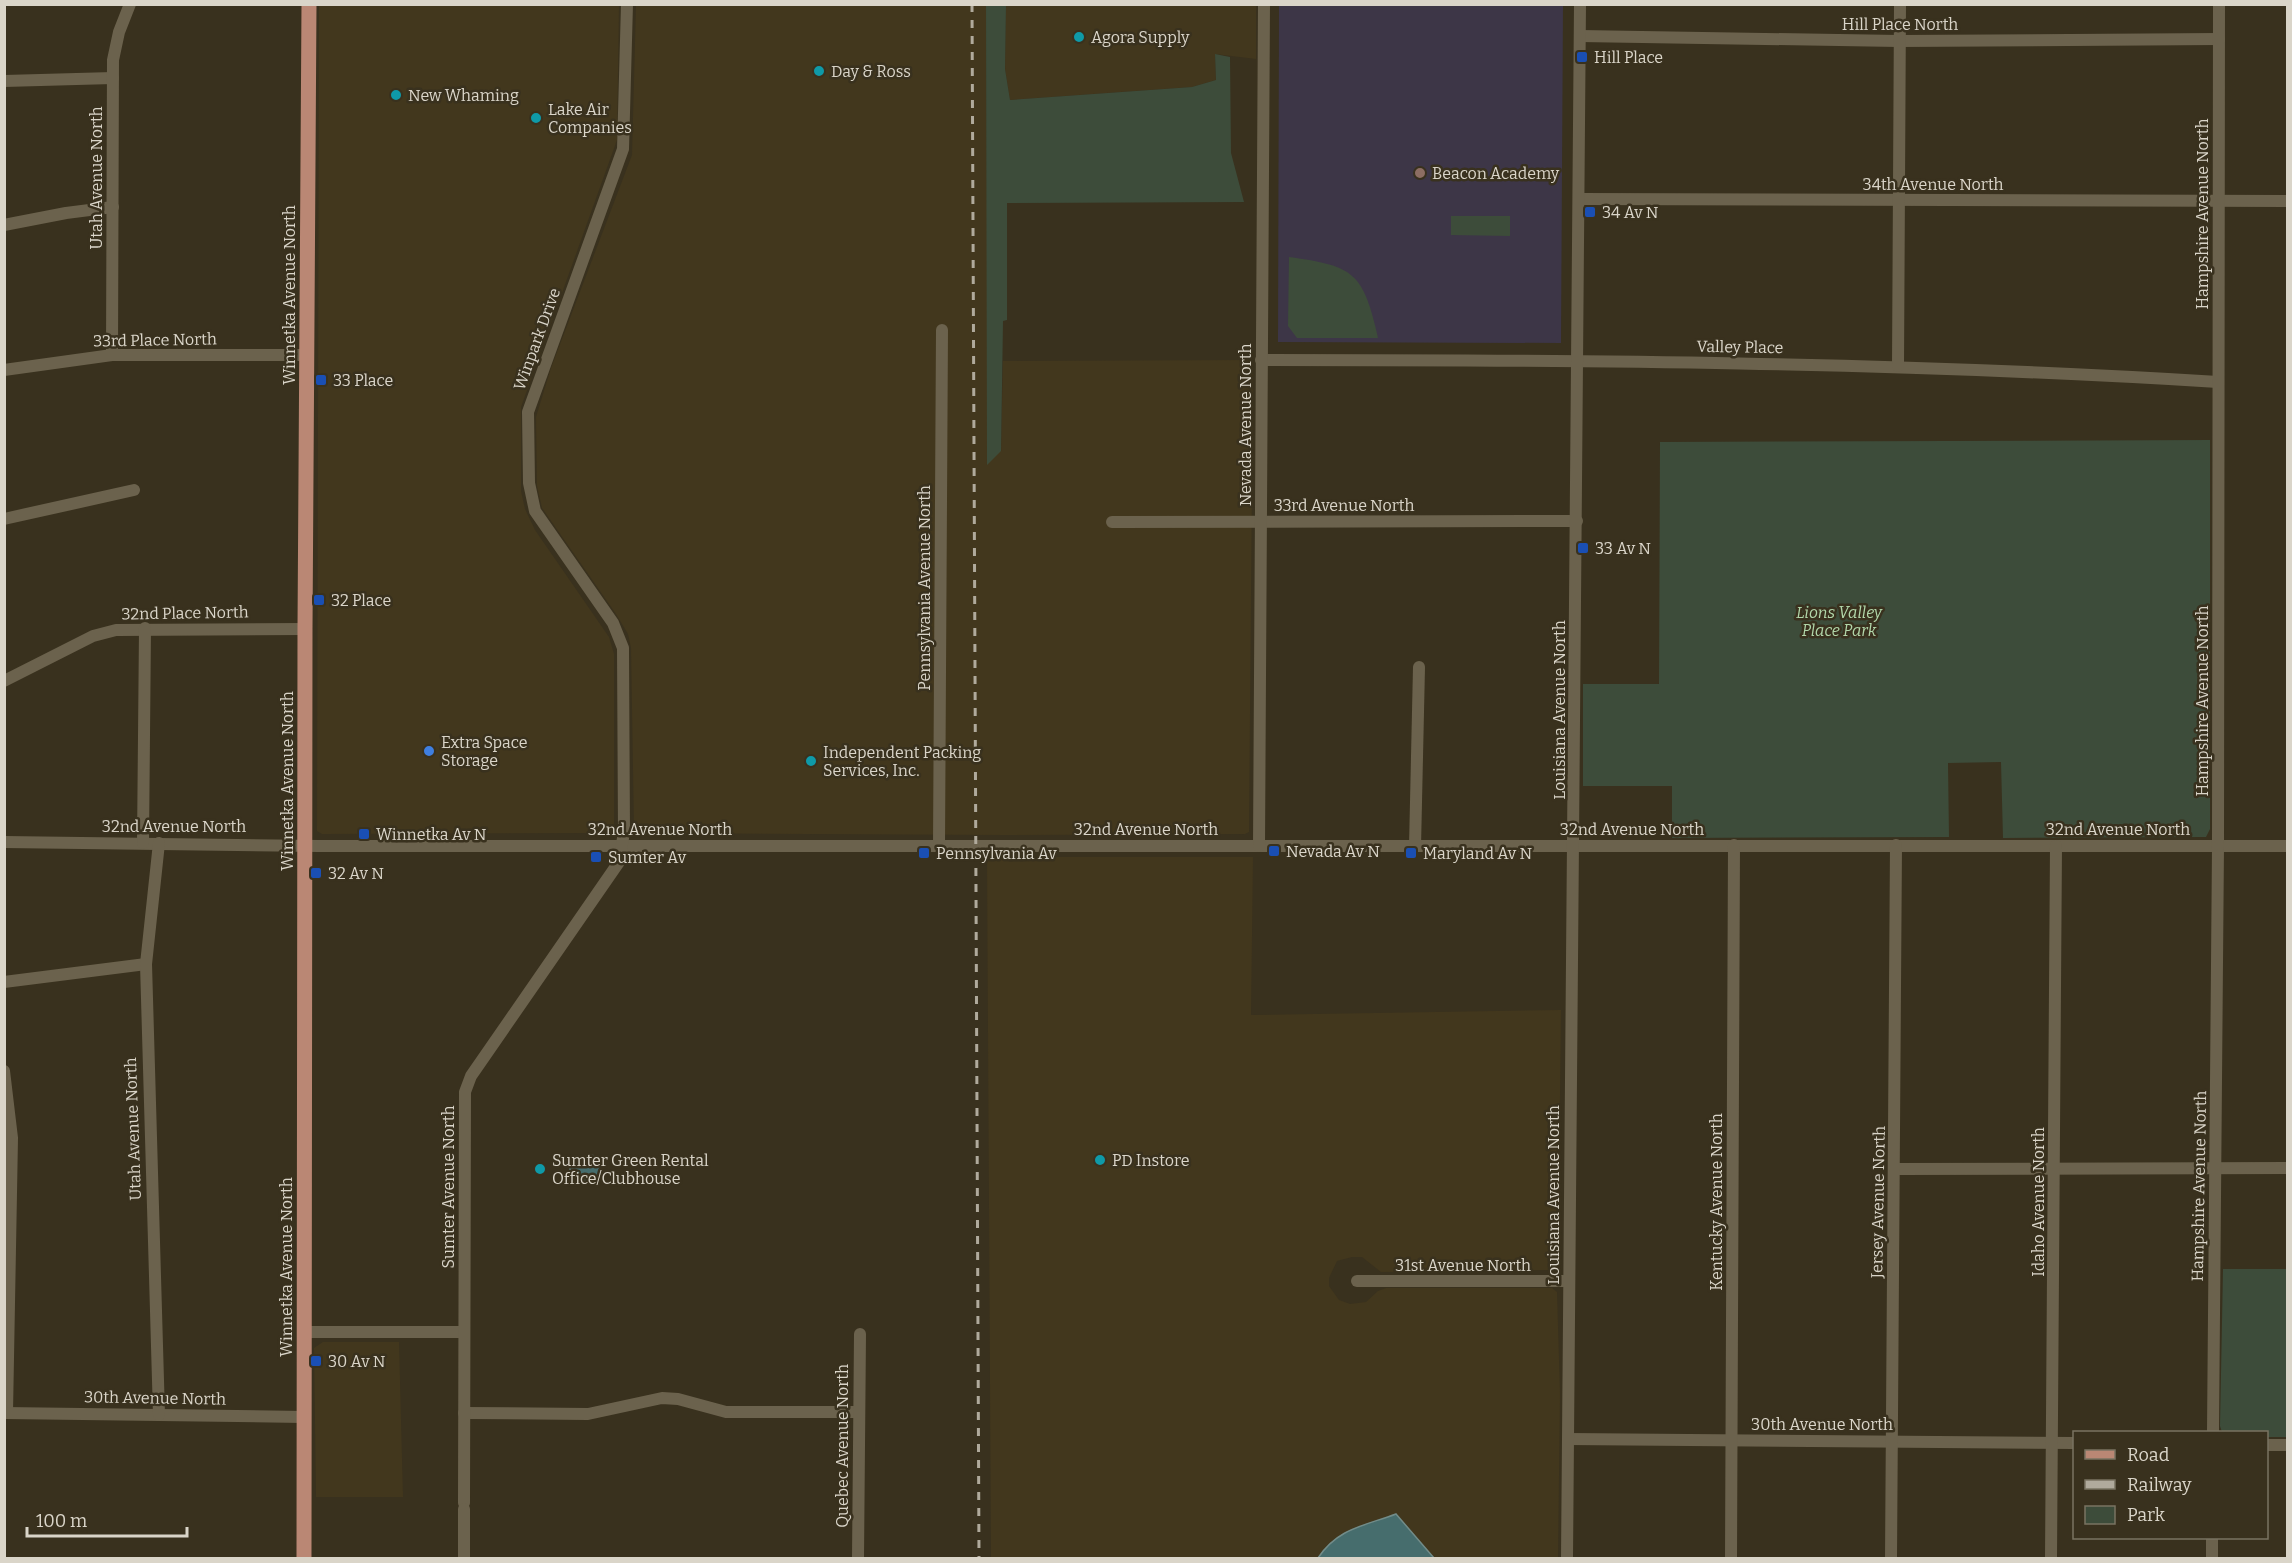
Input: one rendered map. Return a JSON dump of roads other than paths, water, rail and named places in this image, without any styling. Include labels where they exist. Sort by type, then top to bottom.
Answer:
[{"type":"main road","name":"Winnetka Avenue North","points":[[304,1558],[305,629],[309,4]]},
{"type":"street","name":"Utah Avenue North","points":[[112,355],[113,78],[115,45],[130,4]]},
{"type":"street","name":"Winpark Drive","points":[[622,846],[623,648],[613,623],[534,511],[529,483],[528,412],[624,149],[627,4]]},
{"type":"street","name":"Nevada Avenue North","points":[[1259,846],[1264,4]]},
{"type":"street","name":"Louisiana Avenue North","points":[[1567,1558],[1570,950],[1574,846],[1580,4]]},
{"type":"street","points":[[1898,366],[1900,4]]},
{"type":"street","name":"Hampshire Avenue North","points":[[2213,1431],[2218,846],[2219,4]]},
{"type":"street","name":"Hill Place North","points":[[1580,36],[1899,41],[2219,39]]},
{"type":"street","points":[[4,81],[113,78]]},
{"type":"street","name":"34th Avenue North","points":[[1579,199],[1899,201],[2219,199],[2288,201]]},
{"type":"street","points":[[4,225],[113,207]]},
{"type":"street","name":"Pennsylvania Avenue North","points":[[939,845],[942,330]]},
{"type":"street","name":"33rd Place North","points":[[4,370],[112,355],[307,355]]},
{"type":"street","name":"Valley Place","points":[[1261,360],[1578,360],[1898,366],[2218,382]]},
{"type":"street","points":[[4,519],[134,490]]},
{"type":"street","name":"33rd Avenue North","points":[[1112,522],[1576,521]]},
{"type":"street","points":[[144,843],[145,628]]},
{"type":"street","name":"32nd Place North","points":[[4,681],[93,636],[116,630],[145,628],[305,629]]},
{"type":"street","points":[[1415,847],[1419,667]]},
{"type":"street","name":"32nd Avenue North","points":[[4,842],[622,846],[2288,846]]},
{"type":"street","name":"Utah Avenue North","points":[[159,843],[146,964],[159,1415]]},
{"type":"street","name":"Kentucky Avenue North","points":[[1731,1558],[1734,845]]},
{"type":"street","name":"Jersey Avenue North","points":[[1891,1558],[1896,845]]},
{"type":"street","name":"Sumter Avenue North","points":[[464,1558],[465,1092],[471,1076],[619,862],[622,846]]},
{"type":"street","name":"Idaho Avenue North","points":[[2051,1558],[2056,846]]},
{"type":"street","points":[[4,982],[146,964]]},
{"type":"street","points":[[4,1071],[12,1138],[6,1413]]},
{"type":"street","points":[[1895,1169],[2288,1168]]},
{"type":"street","name":"31st Avenue North","points":[[1358,1281],[1569,1281]]},
{"type":"street","points":[[304,1332],[464,1332]]},
{"type":"street","name":"Quebec Avenue North","points":[[858,1558],[860,1334]]},
{"type":"street","points":[[465,1413],[588,1414],[618,1410],[644,1400],[662,1398],[726,1412],[859,1412]]},
{"type":"street","name":"30th Avenue North","points":[[6,1413],[304,1417]]},
{"type":"street","name":"30th Avenue North","points":[[1568,1439],[2073,1443]]},
{"type":"street","points":[[2268,1444],[2288,1445]]},
{"type":"street","points":[[2212,1539],[2212,1558]]},
{"type":"water","points":[[587,1155],[596,1156],[601,1168],[598,1179],[592,1184],[570,1174],[570,1164],[579,1163]]},
{"type":"water","points":[[1396,1514],[1434,1558],[1318,1558],[1334,1540],[1343,1534]]},
{"type":"railway","points":[[972,4],[979,1558]]},
{"type":"place","name":"Agora Supply","points":[[1079,37]]},
{"type":"place","name":"Hill Place","points":[[1582,57]]},
{"type":"place","name":"Day & Ross","points":[[819,71]]},
{"type":"place","name":"New Whaming","points":[[396,95]]},
{"type":"place","name":"Lake Air Companies","points":[[536,118]]},
{"type":"place","name":"Beacon Academy","points":[[1420,173]]},
{"type":"place","name":"34 Av N","points":[[1590,212]]},
{"type":"place","name":"33 Place","points":[[321,380]]},
{"type":"place","name":"33 Av N","points":[[1583,548]]},
{"type":"place","name":"32 Place","points":[[319,600]]},
{"type":"place","name":"Extra Space Storage","points":[[429,751]]},
{"type":"place","name":"Independent Packing Services, Inc.","points":[[811,761]]},
{"type":"place","name":"Winnetka Av N","points":[[364,834]]},
{"type":"place","name":"Nevada Av N","points":[[1274,851]]},
{"type":"place","name":"Pennsylvania Av","points":[[924,853]]},
{"type":"place","name":"Maryland Av N","points":[[1411,853]]},
{"type":"place","name":"Sumter Av","points":[[596,857]]},
{"type":"place","name":"32 Av N","points":[[316,873]]},
{"type":"place","name":"PD Instore","points":[[1100,1160]]},
{"type":"place","name":"Sumter Green Rental Office/Clubhouse","points":[[540,1169]]},
{"type":"place","name":"30 Av N","points":[[316,1361]]},
{"type":"park label","name":"Lions Valley Place Park","points":[[1839,621]]}]
